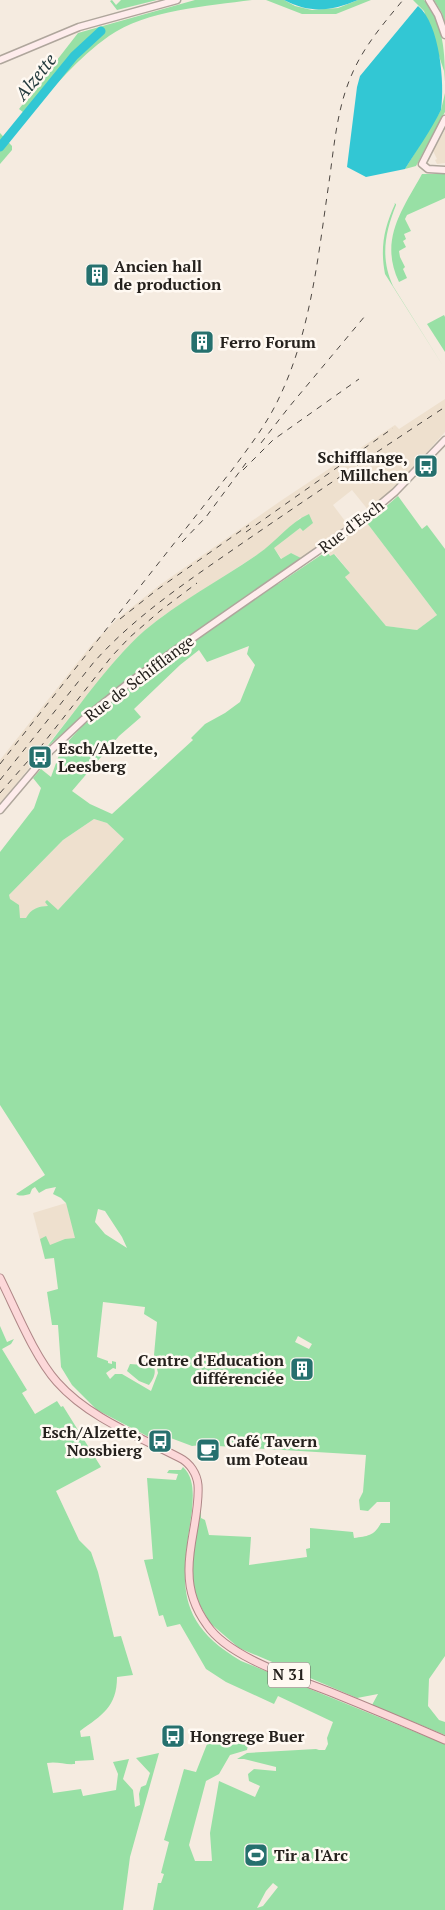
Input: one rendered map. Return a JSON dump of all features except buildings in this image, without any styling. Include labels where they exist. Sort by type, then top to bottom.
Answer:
[{"type":"main road","name":"N 31","points":[[0,1278],[41,1359],[64,1389],[96,1414],[185,1461],[192,1468],[198,1485],[189,1557],[190,1585],[198,1610],[207,1626],[216,1636],[230,1647],[262,1664],[445,1740]]},
{"type":"street","points":[[0,60],[79,27],[177,0]]},
{"type":"street","points":[[429,0],[438,15],[445,35]]},
{"type":"street","points":[[445,119],[423,162],[423,166],[428,169],[445,170]]},
{"type":"street","name":"Rue d'Esch","points":[[295,566],[371,513],[395,492],[445,440]]},
{"type":"street","name":"Rue de Schifflange","points":[[0,810],[50,751],[84,718],[130,682],[295,566]]},
{"type":"shaded area","points":[[445,130],[445,163],[437,164],[433,151]]},
{"type":"shaded area","points":[[445,399],[445,432],[400,482],[369,511],[352,490],[333,505],[348,525],[301,558],[291,553],[282,559],[273,547],[300,528],[302,531],[301,517],[272,545],[163,616],[143,632],[118,657],[0,804],[0,760],[93,643],[116,620],[161,584],[282,500],[395,425],[399,429]]},
{"type":"shaded area","points":[[367,523],[437,615],[417,630],[386,626],[345,577],[350,573],[335,554],[330,556],[327,551]]},
{"type":"shaded area","points":[[94,819],[107,823],[124,839],[58,910],[49,906],[41,906],[33,910],[27,919],[20,918],[15,904],[9,899],[9,895],[63,840]]},
{"type":"shaded area","points":[[66,1203],[76,1238],[45,1259],[33,1213]]},
{"type":"green space","points":[[112,0],[116,5],[121,0],[157,0],[117,10],[110,1]]},
{"type":"green space","points":[[195,0],[252,0],[178,10],[141,20],[124,27],[109,36],[87,54],[28,116],[19,109],[78,33]]},
{"type":"green space","points":[[266,0],[284,0],[295,6],[312,10],[338,8],[358,0],[371,0],[336,14],[302,14]]},
{"type":"green space","points":[[413,0],[424,0],[436,19],[444,50],[445,82],[444,71],[424,11]]},
{"type":"green space","points":[[434,0],[445,0],[445,24],[442,13]]},
{"type":"green space","points":[[445,93],[445,112],[416,166],[405,169],[441,110]]},
{"type":"green space","points":[[0,133],[12,146],[12,150],[0,164]]},
{"type":"green space","points":[[422,174],[445,174],[445,198],[407,215],[405,219],[411,231],[404,234],[406,239],[403,241],[406,247],[399,251],[407,278],[399,282],[393,267],[392,239],[407,200]]},
{"type":"green space","points":[[394,203],[396,205],[389,225],[385,255],[389,275],[393,286],[445,369],[385,274],[384,238]]},
{"type":"green space","points":[[444,315],[445,317],[445,352],[427,324]]},
{"type":"green space","points":[[398,496],[422,529],[427,525],[445,549],[445,1656],[429,1679],[428,1706],[439,1720],[445,1722],[445,1735],[372,1705],[378,1694],[357,1698],[239,1648],[210,1623],[196,1598],[192,1583],[191,1568],[199,1508],[201,1508],[201,1518],[205,1520],[209,1535],[251,1537],[249,1565],[307,1557],[306,1549],[310,1548],[310,1528],[353,1532],[354,1538],[370,1535],[376,1531],[381,1523],[390,1523],[390,1502],[377,1502],[368,1511],[360,1510],[359,1500],[363,1492],[366,1455],[192,1446],[168,1437],[159,1439],[147,1436],[97,1410],[72,1385],[61,1367],[58,1325],[52,1325],[47,1292],[58,1289],[54,1258],[45,1259],[40,1239],[46,1236],[50,1245],[65,1239],[75,1238],[66,1203],[53,1194],[56,1187],[39,1193],[35,1187],[30,1194],[21,1196],[16,1194],[45,1175],[0,1105],[0,852],[34,808],[41,788],[33,778],[41,769],[51,777],[59,751],[86,722],[83,716],[46,748],[118,657],[144,631],[171,610],[258,554],[289,527],[309,514],[313,523],[303,531],[300,528],[274,548],[281,559],[291,553],[301,558],[256,590],[252,596],[275,581],[278,584],[327,551],[330,556],[334,554],[350,573],[345,577],[386,626],[417,630],[437,615],[367,523]],"holes":[[[249,646],[247,654],[255,665],[240,702],[205,724],[191,738],[193,740],[112,814],[90,804],[72,791],[119,736],[141,717],[134,709],[180,665],[199,650],[207,662]],[[94,819],[107,823],[124,839],[58,910],[47,900],[45,902],[48,906],[35,909],[26,918],[20,918],[19,905],[10,899],[9,895],[63,840]],[[98,1209],[105,1211],[127,1248],[105,1234],[95,1222]],[[103,1302],[145,1307],[144,1314],[157,1322],[154,1355],[158,1373],[151,1391],[122,1374],[115,1374],[110,1379],[106,1373],[113,1368],[116,1369],[116,1362],[112,1361],[112,1364],[108,1363],[108,1361],[97,1357]],[[298,1336],[312,1344],[309,1349],[295,1342]]]},
{"type":"green space","points":[[0,1326],[7,1342],[14,1339],[11,1344],[2,1349],[27,1390],[22,1393],[35,1414],[57,1401],[61,1407],[63,1406],[101,1467],[56,1491],[79,1540],[91,1552],[98,1572],[114,1637],[121,1636],[133,1675],[117,1677],[114,1696],[107,1709],[80,1731],[81,1737],[90,1736],[94,1760],[75,1761],[75,1764],[47,1763],[53,1793],[81,1789],[83,1796],[116,1790],[118,1774],[113,1762],[129,1759],[123,1779],[133,1790],[135,1807],[140,1805],[139,1794],[141,1787],[146,1785],[150,1773],[136,1758],[159,1753],[130,1857],[123,1910],[0,1910]]},
{"type":"green space","points":[[144,1361],[149,1362],[155,1370],[154,1377],[149,1385],[139,1381],[127,1371],[130,1364],[143,1365]]},
{"type":"green space","points":[[183,1467],[190,1476],[193,1493],[186,1558],[185,1578],[187,1596],[193,1614],[203,1630],[219,1646],[241,1661],[445,1744],[445,1910],[153,1910],[158,1883],[161,1883],[164,1874],[161,1873],[169,1842],[164,1840],[184,1769],[196,1772],[209,1739],[248,1745],[247,1750],[230,1755],[219,1774],[206,1781],[189,1845],[195,1861],[212,1861],[210,1833],[219,1781],[255,1797],[260,1786],[249,1781],[248,1774],[254,1769],[276,1771],[276,1767],[237,1759],[247,1753],[325,1750],[333,1722],[278,1696],[274,1704],[226,1682],[206,1669],[180,1624],[167,1627],[163,1615],[159,1616],[144,1560],[153,1559],[147,1478],[176,1480],[178,1474],[167,1473],[169,1470],[181,1470]],"holes":[[[273,1883],[278,1887],[263,1906],[257,1908],[266,1891]]]},
{"type":"water","points":[[284,0],[358,0],[330,9],[312,9]]},
{"type":"water","points":[[418,6],[431,26],[436,40],[441,70],[441,110],[405,169],[366,177],[347,167],[360,76]]},
{"type":"waterway","name":"Alzette","points":[[0,147],[74,56],[101,31]]},
{"type":"waterway","name":"Alzette","points":[[0,144],[5,140]]},
{"type":"railway","points":[[0,764],[232,470],[274,408],[290,373],[305,322],[316,269],[336,130],[342,102],[352,74],[368,44],[403,0]]},
{"type":"railway","points":[[261,443],[365,316]]},
{"type":"railway","points":[[243,470],[273,440],[359,379]]},
{"type":"railway","points":[[0,780],[94,662],[128,628],[244,542],[445,407]]},
{"type":"railway","points":[[246,532],[393,428]]},
{"type":"railway","points":[[182,542],[206,517],[246,463]]},
{"type":"railway","points":[[120,619],[158,589],[249,525]]},
{"type":"railway","points":[[0,793],[42,745],[112,656],[130,637],[160,611],[197,583]]},
{"type":"place","name":"Ancien hall de production","points":[[97,275]]},
{"type":"place","name":"Ferro Forum","points":[[202,342]]},
{"type":"place","name":"Schifflange, Millchen","points":[[426,466]]},
{"type":"place","name":"Esch/Alzette, Leesberg","points":[[40,757]]},
{"type":"place","name":"Centre d'Education différenciée","points":[[302,1369]]},
{"type":"place","name":"Esch/Alzette, Nossbierg","points":[[160,1441]]},
{"type":"place","name":"Café Tavern um Poteau","points":[[208,1450]]},
{"type":"place","name":"Hongrege Buer","points":[[173,1736]]},
{"type":"place","name":"Tir a l'Arc","points":[[256,1855]]}]
